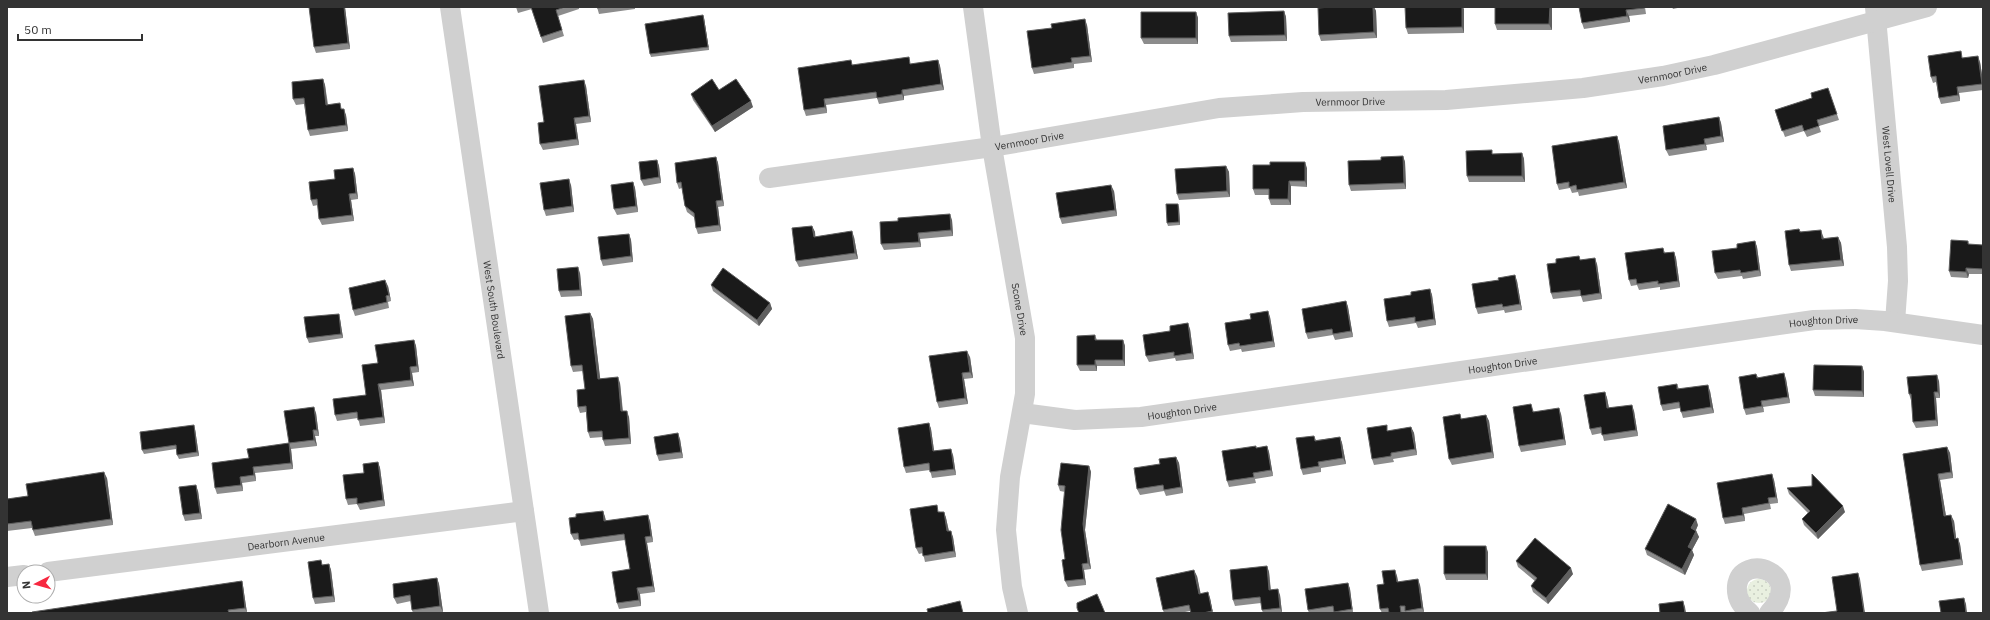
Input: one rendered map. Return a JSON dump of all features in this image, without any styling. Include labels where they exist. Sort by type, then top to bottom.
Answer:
[{"type":"street","name":"West South Boulevard","points":[[450,7],[539,613]]},
{"type":"street","name":"Scone Drive","points":[[973,7],[992,147],[1025,338],[1025,394],[1010,477],[1006,530],[1012,587],[1018,613]]},
{"type":"street","name":"Vernmoor Drive","points":[[769,178],[992,147],[1220,108],[1303,102],[1446,100],[1583,88],[1663,76],[1714,65],[1875,14],[1927,7]]},
{"type":"street","name":"West Lovell Drive","points":[[1875,14],[1897,247],[1898,281],[1895,322]]},
{"type":"street","name":"Houghton Drive","points":[[1022,413],[1075,420],[1141,417],[1801,321],[1855,319],[1895,322],[1983,335]]},
{"type":"street","name":"Dearborn Avenue","points":[[56,571],[524,511]]},
{"type":"street","points":[[1750,613],[1739,600],[1737,591],[1738,582],[1742,575],[1748,570],[1762,569],[1771,571],[1777,577],[1781,589],[1781,596],[1769,613]]},
{"type":"green space","points":[[1759,579],[1764,580],[1770,586],[1770,596],[1764,602],[1759,603],[1754,602],[1748,596],[1747,591],[1748,586],[1754,580]]},
{"type":"building","points":[[309,7],[344,7],[348,43],[314,47]]},
{"type":"building","points":[[531,7],[565,7],[556,10],[562,30],[541,37]]},
{"type":"building","points":[[1373,7],[1374,32],[1319,35],[1318,8]]},
{"type":"building","points":[[1405,7],[1462,7],[1462,27],[1406,28]]},
{"type":"building","points":[[1495,7],[1550,7],[1549,24],[1495,24]]},
{"type":"building","points":[[1579,7],[1644,8],[1626,10],[1627,16],[1582,23]]},
{"type":"building","points":[[1284,11],[1285,35],[1229,36],[1228,13]]},
{"type":"building","points":[[1141,12],[1196,12],[1196,38],[1141,38]]},
{"type":"building","points":[[703,15],[708,47],[650,54],[645,24]]},
{"type":"building","points":[[1085,19],[1090,56],[1071,58],[1072,62],[1032,68],[1027,31],[1052,28],[1051,24]]},
{"type":"building","points":[[1961,51],[1962,58],[1978,56],[1982,84],[1957,87],[1958,95],[1939,98],[1936,76],[1931,77],[1928,56]]},
{"type":"building","points":[[909,57],[910,64],[938,60],[941,84],[902,90],[902,94],[877,98],[876,92],[824,99],[825,107],[804,110],[798,68],[851,60],[852,65]]},
{"type":"building","points":[[323,79],[326,105],[340,103],[341,109],[344,109],[346,125],[308,130],[304,98],[293,99],[292,82]]},
{"type":"building","points":[[712,79],[719,90],[736,79],[751,101],[712,126],[691,94]]},
{"type":"building","points":[[584,80],[589,116],[574,118],[577,139],[540,144],[538,123],[544,122],[539,86]]},
{"type":"building","points":[[1828,88],[1837,114],[1817,120],[1819,126],[1804,131],[1802,125],[1782,131],[1775,110],[1812,98],[1811,93]]},
{"type":"building","points":[[1719,117],[1721,136],[1704,139],[1705,144],[1666,150],[1663,126]]},
{"type":"building","points":[[1617,136],[1624,182],[1577,190],[1576,185],[1569,187],[1569,182],[1557,184],[1552,146]]},
{"type":"building","points":[[1492,150],[1492,154],[1522,153],[1522,176],[1467,176],[1466,151]]},
{"type":"building","points":[[1403,156],[1404,183],[1349,185],[1348,161],[1381,160],[1381,157]]},
{"type":"building","points":[[716,157],[722,200],[716,201],[719,225],[696,228],[694,213],[685,206],[681,182],[677,183],[675,163]]},
{"type":"building","points":[[657,160],[659,177],[641,180],[639,162]]},
{"type":"building","points":[[1270,162],[1305,162],[1305,181],[1289,181],[1288,199],[1269,199],[1269,189],[1253,189],[1253,165],[1270,165]]},
{"type":"building","points":[[1226,166],[1227,191],[1177,194],[1175,169]]},
{"type":"building","points":[[353,168],[356,193],[349,194],[352,215],[319,219],[317,199],[311,200],[309,182],[335,179],[334,170]]},
{"type":"building","points":[[569,179],[572,206],[544,210],[540,183]]},
{"type":"building","points":[[633,182],[636,206],[614,209],[611,185]]},
{"type":"building","points":[[1111,185],[1115,210],[1060,218],[1056,193]]},
{"type":"building","points":[[1166,204],[1178,204],[1179,222],[1167,223]]},
{"type":"building","points":[[950,214],[951,230],[918,233],[919,242],[881,244],[880,222],[898,221],[898,218]]},
{"type":"building","points":[[812,226],[814,237],[852,231],[855,253],[796,261],[792,228]]},
{"type":"building","points":[[1799,229],[1800,232],[1821,230],[1822,239],[1838,237],[1841,260],[1789,265],[1785,231]]},
{"type":"building","points":[[629,234],[631,256],[601,260],[598,237]]},
{"type":"building","points":[[1951,240],[1968,241],[1968,244],[1983,245],[1983,269],[1966,268],[1966,272],[1949,271]]},
{"type":"building","points":[[1755,241],[1759,270],[1741,273],[1740,270],[1715,273],[1712,251],[1737,248],[1737,244]]},
{"type":"building","points":[[1663,248],[1664,253],[1674,252],[1678,281],[1658,284],[1658,281],[1637,284],[1636,279],[1629,280],[1625,253]]},
{"type":"building","points":[[1579,256],[1580,260],[1595,258],[1600,293],[1581,296],[1580,290],[1551,293],[1547,264],[1556,263],[1556,259]]},
{"type":"building","points":[[578,267],[580,290],[559,291],[557,269]]},
{"type":"building","points":[[723,268],[770,303],[757,320],[711,285]]},
{"type":"building","points":[[1515,275],[1520,304],[1503,307],[1502,304],[1476,308],[1472,284],[1499,280],[1498,278]]},
{"type":"building","points":[[385,280],[389,295],[386,296],[387,302],[353,310],[349,288]]},
{"type":"building","points":[[1430,289],[1434,319],[1415,322],[1415,317],[1387,321],[1384,299],[1411,295],[1411,292]]},
{"type":"building","points":[[1346,301],[1351,331],[1333,334],[1332,329],[1306,333],[1302,309]]},
{"type":"building","points":[[1268,311],[1273,341],[1240,346],[1239,343],[1228,345],[1225,323],[1251,319],[1250,314]]},
{"type":"building","points":[[590,313],[598,379],[618,377],[621,411],[627,411],[629,438],[603,440],[602,431],[588,432],[586,406],[578,407],[577,390],[585,389],[582,365],[571,366],[565,316]]},
{"type":"building","points":[[339,314],[341,334],[307,338],[304,317]]},
{"type":"building","points":[[1188,323],[1192,353],[1174,356],[1174,352],[1146,356],[1143,335],[1170,331],[1170,326]]},
{"type":"building","points":[[1095,335],[1095,340],[1123,340],[1123,360],[1095,360],[1095,365],[1077,365],[1077,336]]},
{"type":"building","points":[[414,340],[417,366],[410,367],[411,380],[378,384],[383,417],[358,420],[357,412],[335,415],[333,399],[366,395],[362,365],[378,363],[375,345]]},
{"type":"building","points":[[967,351],[970,372],[962,373],[965,398],[937,402],[929,356]]},
{"type":"building","points":[[1814,365],[1862,366],[1862,391],[1813,390]]},
{"type":"building","points":[[1784,373],[1788,397],[1761,401],[1762,406],[1744,409],[1739,377],[1756,374],[1757,378]]},
{"type":"building","points":[[1937,375],[1938,392],[1934,392],[1936,420],[1913,422],[1911,394],[1909,394],[1907,377]]},
{"type":"building","points":[[1677,384],[1677,389],[1708,385],[1711,407],[1681,412],[1679,402],[1661,405],[1658,387]]},
{"type":"building","points":[[1605,392],[1607,408],[1632,405],[1636,430],[1602,435],[1601,427],[1590,429],[1584,395]]},
{"type":"building","points":[[1531,404],[1533,412],[1559,408],[1564,439],[1519,446],[1513,407]]},
{"type":"building","points":[[314,407],[317,430],[313,430],[314,440],[289,443],[284,411]]},
{"type":"building","points":[[1460,414],[1461,419],[1486,415],[1492,452],[1449,459],[1443,417]]},
{"type":"building","points":[[929,423],[933,451],[951,449],[954,469],[930,472],[929,463],[904,467],[898,428]]},
{"type":"building","points":[[194,425],[197,452],[177,455],[176,445],[142,450],[140,432]]},
{"type":"building","points":[[1387,425],[1387,431],[1411,427],[1415,449],[1391,453],[1391,456],[1372,459],[1367,428]]},
{"type":"building","points":[[678,433],[681,452],[657,455],[654,437]]},
{"type":"building","points":[[1314,436],[1315,441],[1340,437],[1343,458],[1318,462],[1319,466],[1301,469],[1296,438]]},
{"type":"building","points":[[289,443],[291,463],[253,467],[254,475],[240,477],[241,485],[215,488],[212,463],[249,458],[247,449]]},
{"type":"building","points":[[1256,446],[1256,448],[1267,446],[1271,470],[1253,473],[1254,477],[1227,481],[1222,451]]},
{"type":"building","points":[[1947,447],[1951,472],[1938,474],[1944,516],[1951,515],[1955,539],[1958,538],[1961,559],[1920,565],[1903,454]]},
{"type":"building","points":[[1176,457],[1181,487],[1164,490],[1163,485],[1137,489],[1134,468],[1160,464],[1159,459]]},
{"type":"building","points":[[378,462],[383,500],[357,504],[357,498],[346,499],[343,475],[364,473],[363,464]]},
{"type":"building","points":[[1061,463],[1089,466],[1083,524],[1088,563],[1082,564],[1084,579],[1065,581],[1062,560],[1065,559],[1061,530],[1065,486],[1058,485]]},
{"type":"building","points":[[104,472],[111,519],[33,530],[31,521],[7,524],[7,499],[28,496],[26,484]]},
{"type":"building","points":[[1772,474],[1776,497],[1768,498],[1769,503],[1742,508],[1743,515],[1723,518],[1717,483]]},
{"type":"building","points":[[1812,474],[1843,506],[1816,533],[1802,519],[1810,511],[1787,488],[1812,486]]},
{"type":"building","points":[[196,485],[200,513],[183,515],[179,487]]},
{"type":"building","points":[[1668,504],[1696,519],[1691,528],[1696,531],[1688,547],[1692,549],[1682,569],[1645,549]]},
{"type":"building","points":[[937,505],[938,512],[944,512],[947,531],[951,531],[954,551],[923,556],[922,547],[916,548],[910,509]]},
{"type":"building","points":[[603,511],[604,521],[648,515],[651,536],[645,537],[653,586],[637,588],[639,600],[617,603],[612,572],[630,569],[624,534],[579,540],[578,533],[571,534],[569,518],[576,517],[576,514]]},
{"type":"building","points":[[1535,538],[1571,568],[1546,598],[1531,586],[1537,578],[1516,561]]},
{"type":"building","points":[[1444,546],[1486,546],[1486,574],[1444,574]]},
{"type":"building","points":[[321,560],[322,565],[329,564],[333,596],[313,598],[308,562]]},
{"type":"building","points":[[1267,566],[1269,590],[1278,589],[1280,608],[1262,610],[1260,597],[1233,600],[1230,570]]},
{"type":"building","points":[[1194,570],[1199,594],[1208,592],[1212,611],[1191,613],[1189,605],[1163,610],[1156,578]]},
{"type":"building","points":[[1395,570],[1397,582],[1418,579],[1422,608],[1405,611],[1405,606],[1400,606],[1401,613],[1389,613],[1388,608],[1380,609],[1377,585],[1384,584],[1382,571]]},
{"type":"building","points":[[1858,573],[1864,613],[1821,613],[1837,611],[1832,577]]},
{"type":"building","points":[[437,578],[440,606],[412,610],[410,595],[394,598],[393,584]]},
{"type":"building","points":[[242,581],[245,608],[228,610],[229,613],[32,613],[32,612]]},
{"type":"building","points":[[1348,583],[1352,609],[1334,612],[1333,606],[1308,610],[1305,589]]},
{"type":"building","points":[[1097,594],[1105,613],[1079,613],[1077,603]]},
{"type":"building","points":[[1964,598],[1966,613],[1941,613],[1939,601]]},
{"type":"building","points":[[960,601],[963,613],[928,613],[927,609]]},
{"type":"building","points":[[1683,601],[1685,613],[1660,613],[1659,604]]}]
